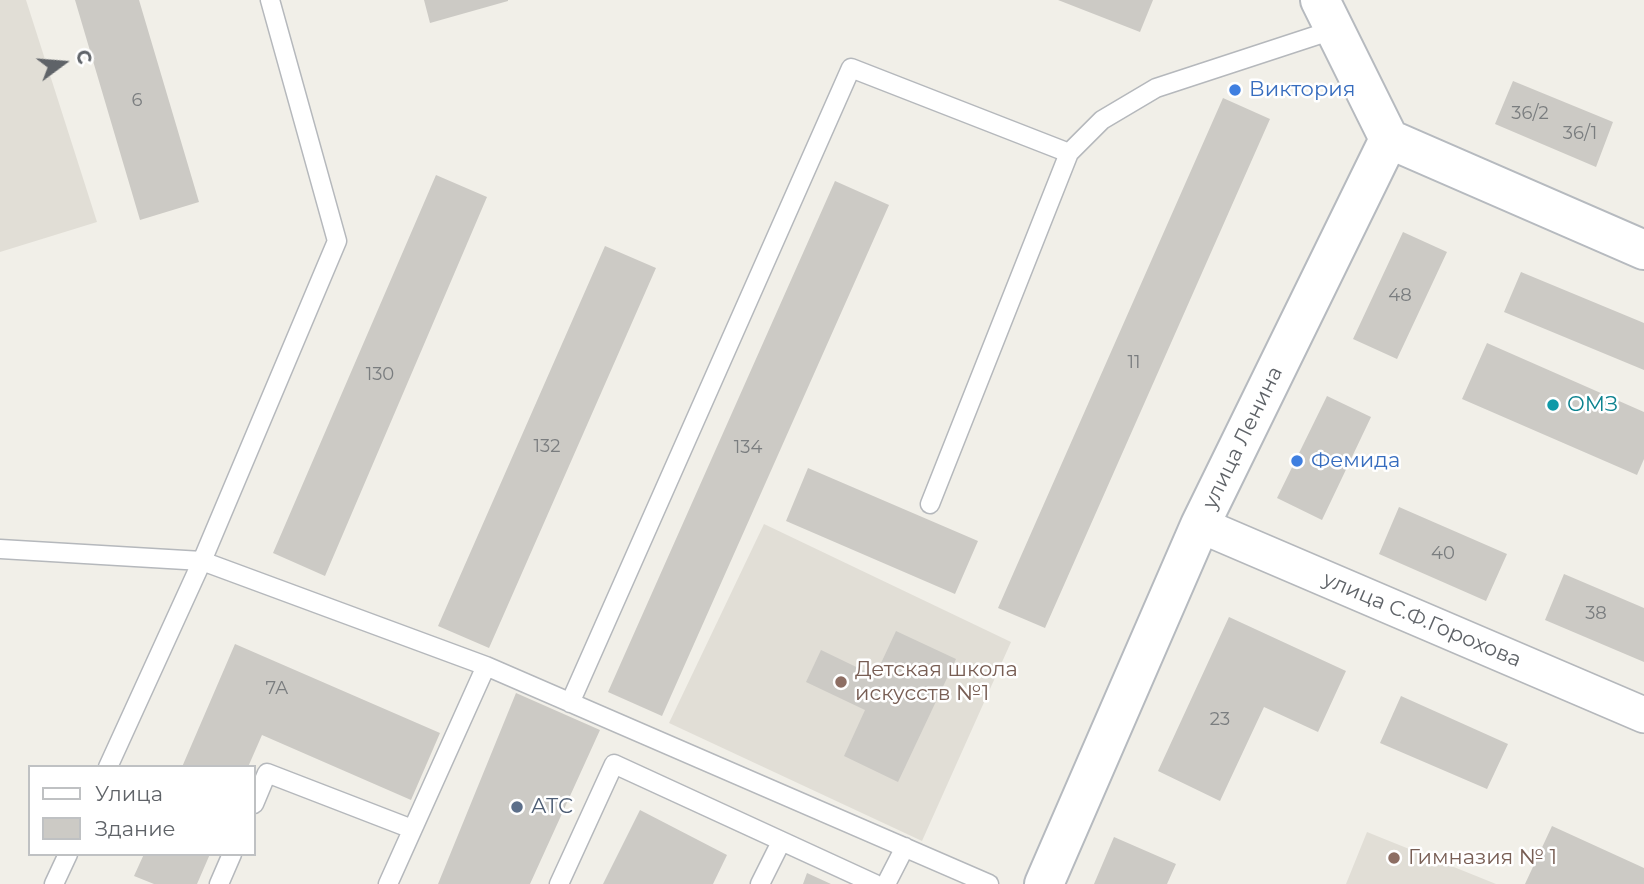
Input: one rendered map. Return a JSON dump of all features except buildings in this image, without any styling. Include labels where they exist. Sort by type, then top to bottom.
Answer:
[{"type":"main road","points":[[1328,15],[1389,139],[1644,250]]},
{"type":"main road","name":"улица Ленина","points":[[1044,884],[1200,525],[1389,139]]},
{"type":"street","name":"улица С.Ф.Горохова","points":[[1200,525],[1644,715]]},
{"type":"lane","points":[[109,765],[202,561],[337,241],[270,0]]},
{"type":"lane","points":[[930,504],[1069,153],[1102,120],[1157,88],[1328,15]]},
{"type":"lane","points":[[570,703],[851,68],[1069,153]]},
{"type":"lane","points":[[0,549],[202,561],[486,666],[989,884]]},
{"type":"lane","points":[[388,884],[486,666]]},
{"type":"lane","points":[[559,884],[614,764],[875,884]]},
{"type":"lane","points":[[256,799],[267,773],[412,828]]},
{"type":"lane","points":[[760,884],[781,842]]},
{"type":"lane","points":[[886,884],[905,847]]},
{"type":"lane","points":[[54,884],[67,856]]},
{"type":"lane","points":[[219,884],[231,856]]},
{"type":"shaded area","points":[[0,0],[26,0],[97,222],[0,252]]},
{"type":"shaded area","name":"Детская школа искусств №1","points":[[764,524],[1011,642],[922,841],[669,723]]},
{"type":"shaded area","name":"Гимназия № 1","points":[[1367,832],[1496,884],[1346,884]]},
{"type":"place","name":"Виктория","points":[[1235,90]]},
{"type":"place","name":"ОМЗ","points":[[1553,405]]},
{"type":"place","name":"Фемида","points":[[1297,461]]},
{"type":"place","name":"Детская школа искусств №1","points":[[841,682]]},
{"type":"place","name":"АТС","points":[[517,807]]},
{"type":"place","name":"Гимназия № 1","points":[[1394,858]]}]
